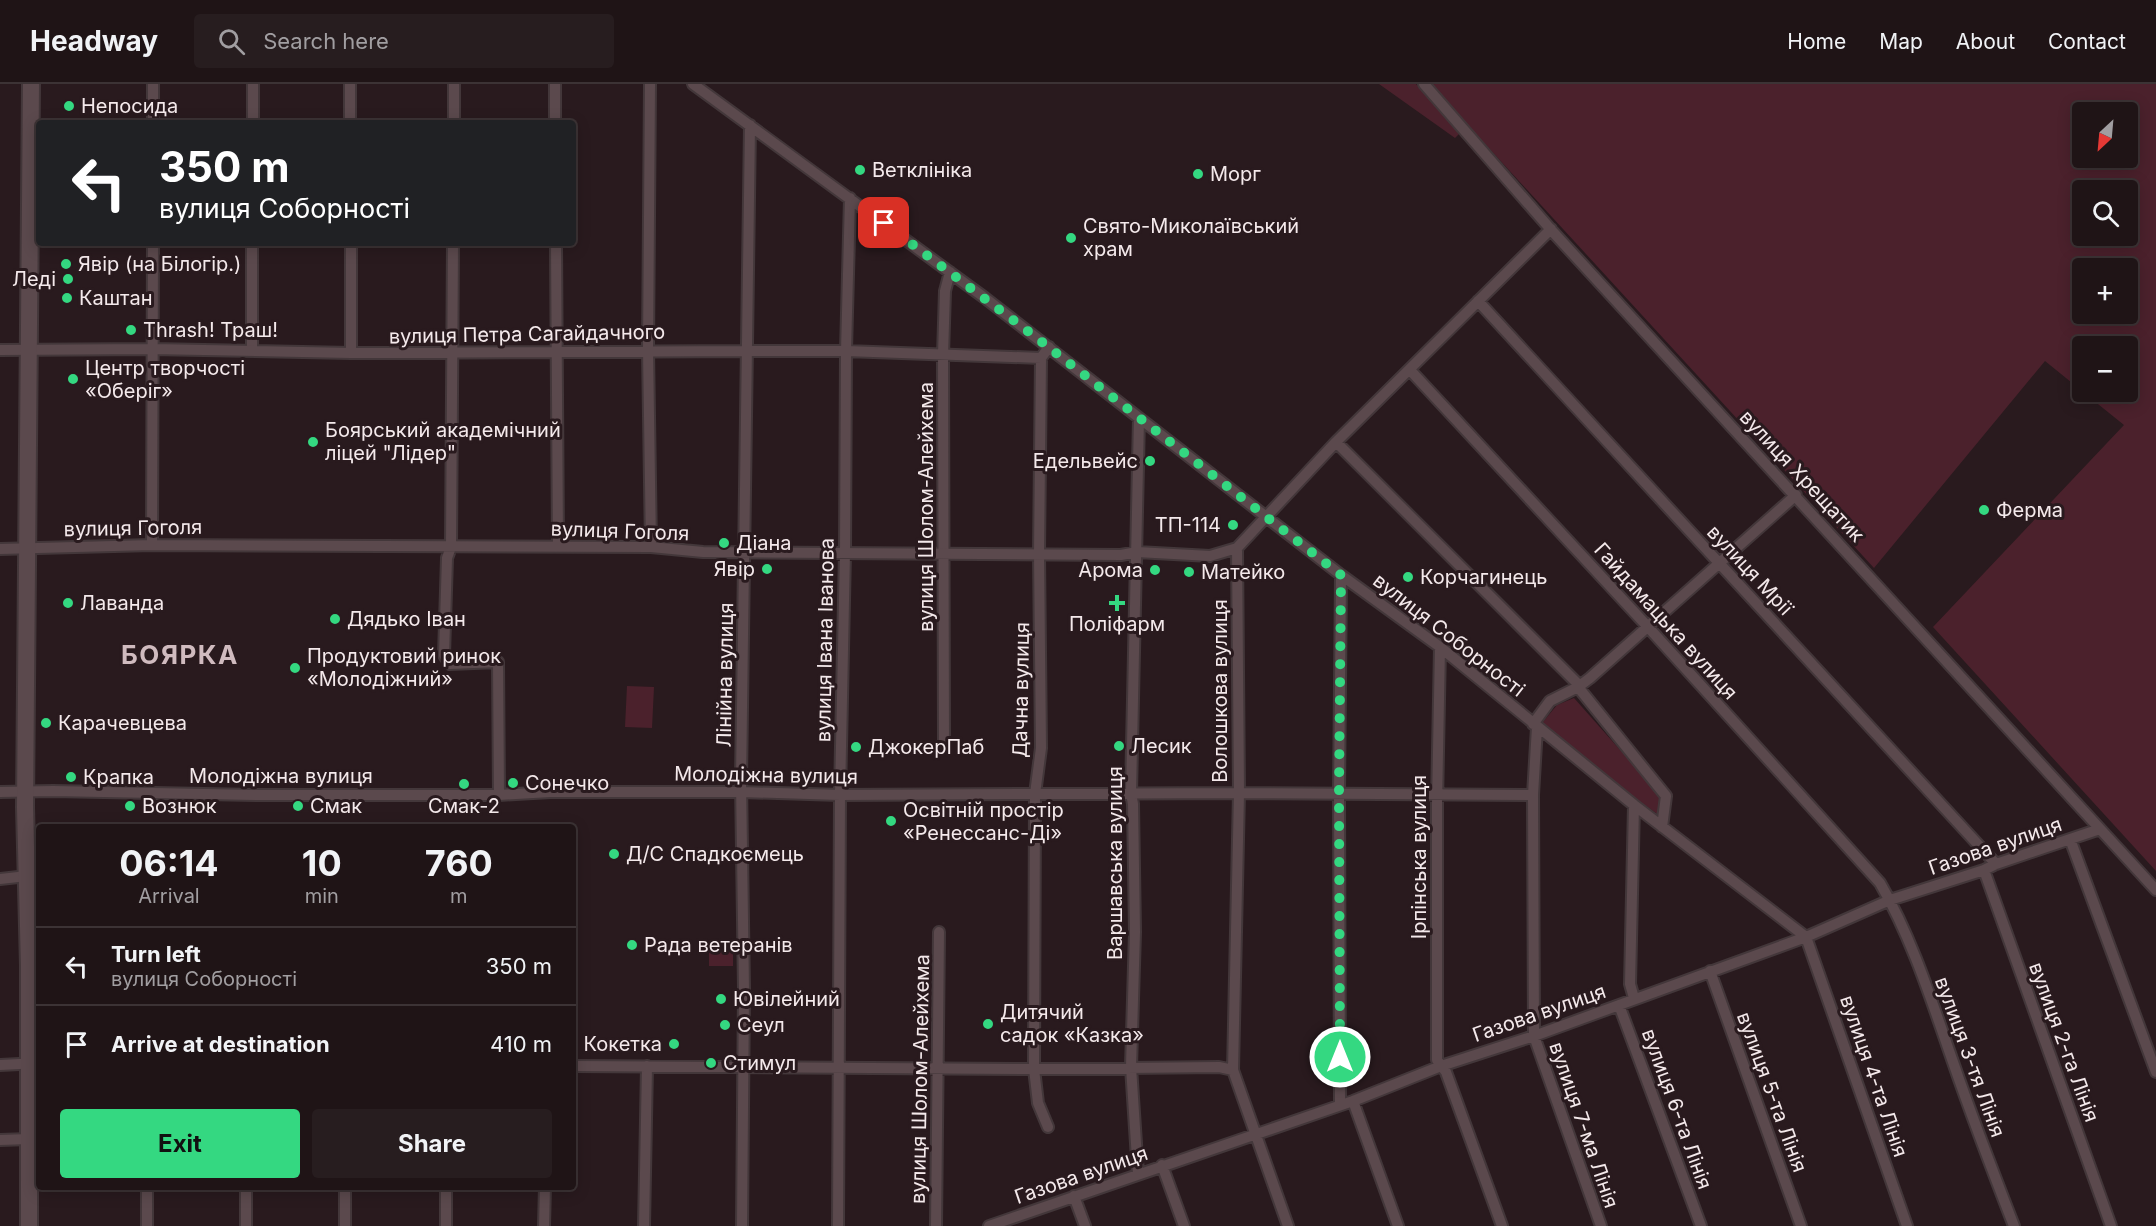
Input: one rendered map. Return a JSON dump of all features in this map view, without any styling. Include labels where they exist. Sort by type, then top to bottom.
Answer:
[{"type":"street","points":[[29,1226],[29,1139],[34,1063],[25,792],[31,84]]},
{"type":"street","points":[[153,84],[153,120]]},
{"type":"street","points":[[253,84],[253,120]]},
{"type":"street","points":[[350,84],[350,120]]},
{"type":"street","points":[[454,84],[454,120]]},
{"type":"street","points":[[555,84],[555,120]]},
{"type":"street","points":[[650,84],[648,350],[651,547]]},
{"type":"street","name":"вулиця Соборності","points":[[693,84],[1049,347],[1341,575],[1440,647],[1634,805],[1806,937]]},
{"type":"street","name":"вулиця Хрещатик","points":[[1424,84],[1551,229],[2156,890]]},
{"type":"street","name":"Лінійна вулиця","points":[[742,1226],[744,1067],[742,792],[750,125]]},
{"type":"street","name":"вулиця Івана Іванова","points":[[838,1226],[840,795],[850,198]]},
{"type":"street","points":[[1237,548],[1336,442],[1551,229]]},
{"type":"street","points":[[152,545],[153,246]]},
{"type":"street","points":[[252,246],[252,351]]},
{"type":"street","points":[[351,246],[351,353]]},
{"type":"street","points":[[453,246],[452,547],[447,558],[444,655],[450,664],[498,662],[499,795]]},
{"type":"street","points":[[555,246],[558,546]]},
{"type":"street","name":"вулиця Шолом-Алейхема","points":[[944,743],[943,355],[945,291],[950,272]]},
{"type":"street","name":"вулиця Мрії","points":[[1478,301],[1996,864]]},
{"type":"street","points":[[1041,358],[1049,347]]},
{"type":"street","name":"вулиця Петра Сагайдачного","points":[[0,350],[152,349],[351,353],[846,351],[1041,358]]},
{"type":"street","name":"Дачна вулиця","points":[[1041,358],[1039,554],[1041,748],[1035,794],[1034,1069],[1038,1103],[1048,1127]]},
{"type":"street","name":"Гайдамацька вулиця","points":[[1410,370],[1648,627],[1880,883],[1890,900]]},
{"type":"street","name":"Варшавська вулиця","points":[[1138,1174],[1131,1067],[1135,932],[1131,793],[1139,418]]},
{"type":"street","points":[[1336,442],[1576,682],[1666,796],[1662,827]]},
{"type":"street","points":[[1535,725],[1550,701],[1578,687],[1796,495]]},
{"type":"street","name":"вулиця Гоголя","points":[[0,549],[152,545],[558,546],[651,547],[703,552],[1121,555],[1137,552],[1210,556],[1237,548]]},
{"type":"street","name":"Волошкова вулиця","points":[[1237,548],[1239,793],[1233,1070],[1288,1226]]},
{"type":"street","points":[[1340,1104],[1341,575]]},
{"type":"street","name":"Ірпінська вулиця","points":[[1440,647],[1437,794],[1437,1060],[1446,1072],[1502,1226]]},
{"type":"street","name":"вулиця 7-ма Лінія","points":[[1535,725],[1534,1036],[1601,1226]]},
{"type":"street","name":"Молодіжна вулиця","points":[[0,792],[499,795],[550,792],[742,792],[840,795],[1131,793],[1533,795]]},
{"type":"street","points":[[1634,805],[1630,984],[1634,998]]},
{"type":"street","name":"Газова вулиця","points":[[989,1226],[1353,1101],[1441,1066],[1534,1036],[1806,937],[1890,900],[2100,829]]},
{"type":"street","points":[[2070,839],[2156,1072]]},
{"type":"street","name":"вулиця 2-га Лінія","points":[[1984,870],[2110,1226]]},
{"type":"street","points":[[0,879],[27,876]]},
{"type":"street","name":"вулиця 3-тя Лінія","points":[[1890,900],[1927,990],[1975,1126],[2014,1226]]},
{"type":"street","name":"вулиця Шолом-Алейхема","points":[[936,1226],[939,932]]},
{"type":"street","name":"вулиця 4-та Лінія","points":[[1806,937],[1907,1226]]},
{"type":"street","name":"вулиця 5-та Лінія","points":[[1710,971],[1801,1226]]},
{"type":"street","name":"вулиця 6-та Лінія","points":[[1619,1005],[1701,1226]]},
{"type":"street","points":[[0,1065],[34,1063]]},
{"type":"street","points":[[576,1066],[1034,1069],[1219,1067],[1233,1070]]},
{"type":"street","points":[[644,1226],[647,1066]]},
{"type":"street","points":[[1353,1101],[1398,1226]]},
{"type":"street","points":[[0,1140],[29,1139]]},
{"type":"street","points":[[1162,1166],[1184,1226]]},
{"type":"street","points":[[147,1190],[147,1226]]},
{"type":"street","points":[[246,1190],[246,1226]]},
{"type":"street","points":[[345,1190],[345,1226]]},
{"type":"street","points":[[446,1190],[446,1226]]},
{"type":"street","points":[[544,1226],[545,1190]]},
{"type":"street","points":[[1074,1196],[1085,1226]]},
{"type":"shaded area","points":[[1379,84],[1416,84],[1459,134],[1455,138]]},
{"type":"shaded area","points":[[1430,84],[2156,84],[2156,871],[1933,627],[2124,425],[2095,402],[2138,402],[2138,336],[2072,336],[2072,383],[2045,361],[1874,568]]},
{"type":"shaded area","points":[[627,686],[654,687],[652,728],[625,727]]},
{"type":"shaded area","points":[[1574,698],[1661,796],[1659,815],[1630,795],[1542,723],[1557,705]]},
{"type":"shaded area","points":[[709,940],[733,940],[733,966],[709,966]]},
{"type":"place","name":"Непосида","points":[[69,106]]},
{"type":"place","name":"Ветклініка","points":[[860,170]]},
{"type":"place","name":"Морг","points":[[1198,174]]},
{"type":"place","name":"Свято-Миколаївський храм","points":[[1071,238]]},
{"type":"place","name":"Явір (на Білогір.)","points":[[66,264]]},
{"type":"place","name":"Леді","points":[[68,279]]},
{"type":"place","name":"Каштан","points":[[67,298]]},
{"type":"place","name":"Thrash! Траш!","points":[[131,330]]},
{"type":"place","name":"Центр творчості «Оберіг»","points":[[73,379]]},
{"type":"place","name":"Боярський академічний ліцей \"Лідер\"","points":[[313,442]]},
{"type":"place","name":"Едельвейс","points":[[1150,461]]},
{"type":"place","name":"Ферма","points":[[1984,510]]},
{"type":"place","name":"ТП-114","points":[[1233,525]]},
{"type":"place","name":"Діана","points":[[724,543]]},
{"type":"place","name":"Явір","points":[[767,569]]},
{"type":"place","name":"Арома","points":[[1155,570]]},
{"type":"place","name":"Матейко","points":[[1189,572]]},
{"type":"place","name":"Корчагинець","points":[[1408,577]]},
{"type":"place","name":"Лаванда","points":[[68,603]]},
{"type":"place","name":"Поліфарм","points":[[1117,603]]},
{"type":"place","name":"Дядько Іван","points":[[335,619]]},
{"type":"place","name":"Продуктовий ринок «Молодіжний»","points":[[295,668]]},
{"type":"place","name":"Карачевцева","points":[[46,723]]},
{"type":"place","name":"Лесик","points":[[1119,746]]},
{"type":"place","name":"ДжокерПаб","points":[[856,747]]},
{"type":"place","name":"Крапка","points":[[71,777]]},
{"type":"place","name":"Сонечко","points":[[513,783]]},
{"type":"place","name":"Смак-2","points":[[464,784]]},
{"type":"place","name":"Вознюк","points":[[130,806]]},
{"type":"place","name":"Смак","points":[[298,806]]},
{"type":"place","name":"Освітній простір «Ренессанс-Ді»","points":[[891,821]]},
{"type":"place","name":"Д/С Спадкоємець","points":[[614,854]]},
{"type":"place","name":"Рада ветеранів","points":[[632,945]]},
{"type":"place","name":"Ювілейний","points":[[721,999]]},
{"type":"place","name":"Дитячий садок «Казка»","points":[[988,1024]]},
{"type":"place","name":"Сеул","points":[[725,1025]]},
{"type":"place","name":"Кокетка","points":[[674,1044]]},
{"type":"place","name":"Стимул","points":[[711,1063]]},
{"type":"district","name":"БОЯРКА","points":[[180,655]]},
{"type":"route","points":[[884,223],[1049,347],[1341,575],[1340,1057]]}]
